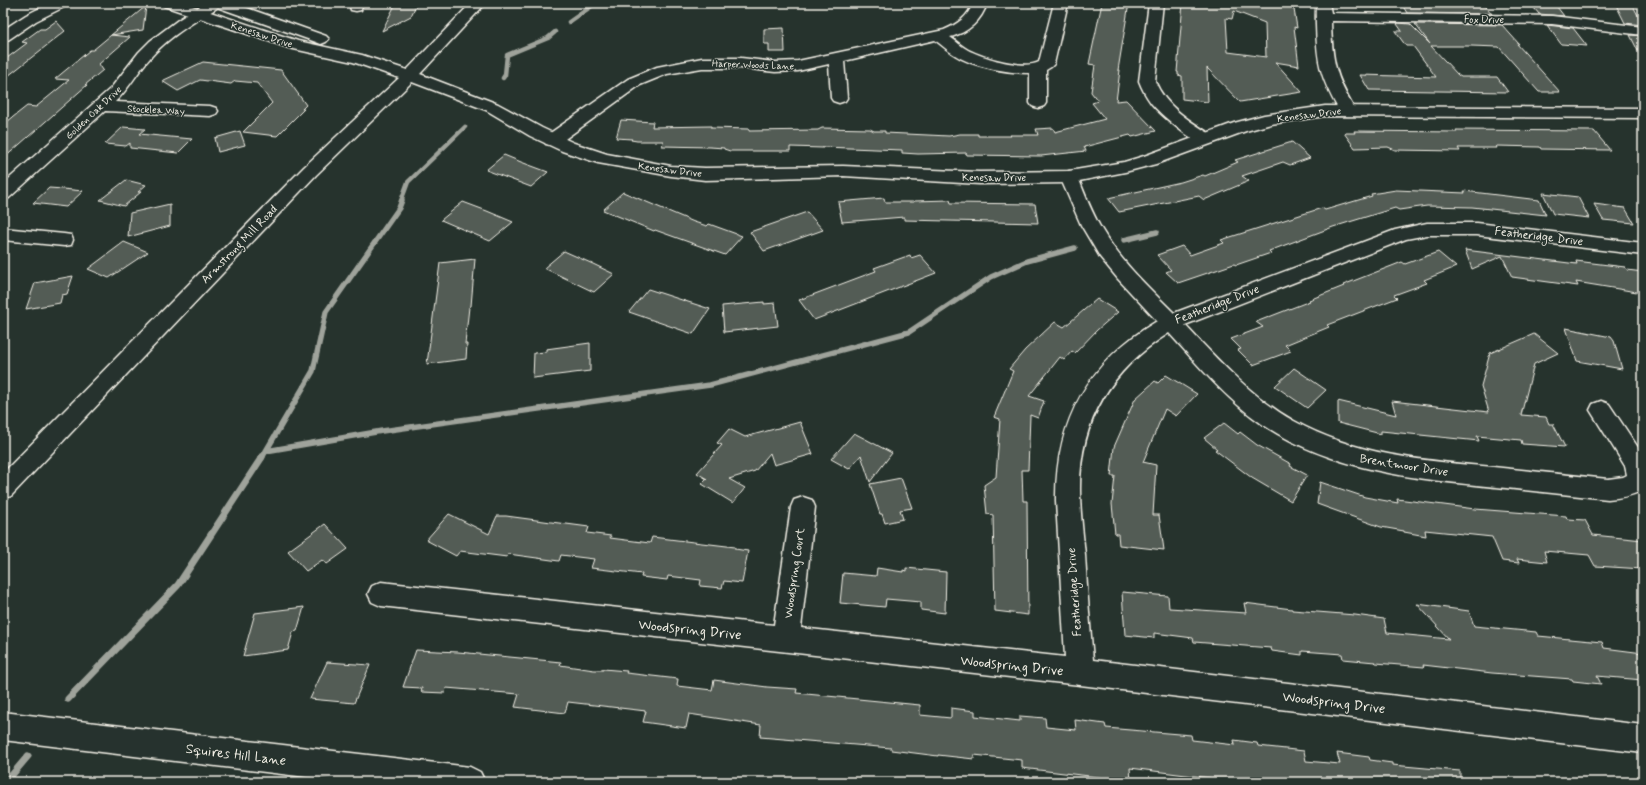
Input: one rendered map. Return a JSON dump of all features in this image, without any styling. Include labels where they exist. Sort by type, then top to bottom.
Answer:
[{"type":"street","points":[[3,37],[31,18],[61,3]]},
{"type":"street","name":"Kenesaw Drive","points":[[169,3],[294,45],[357,58],[470,97],[552,140],[604,159],[671,171],[705,174],[844,171],[979,178],[1068,177],[1125,167],[1180,150],[1240,127],[1270,119],[1325,111],[1643,113]]},
{"type":"street","name":"Golden Oak Drive","points":[[3,194],[118,91],[144,55],[154,44],[215,3]]},
{"type":"street","name":"Kenesaw Drive","points":[[220,3],[306,33],[357,58]]},
{"type":"street","name":"Armstrong Mill Road","points":[[3,489],[310,171],[410,76],[479,3]]},
{"type":"street","name":"Harper Woods Lane","points":[[552,140],[634,82],[663,70],[702,62],[741,63],[775,67],[798,66],[836,58],[949,34],[964,26],[975,15],[980,3]]},
{"type":"street","points":[[939,36],[962,53],[993,64],[1016,68],[1038,68],[1046,64],[1061,3]]},
{"type":"street","points":[[1156,3],[1147,81],[1150,91],[1167,111],[1206,139]]},
{"type":"street","points":[[1323,10],[1326,58],[1330,76],[1338,95],[1347,110]]},
{"type":"street","name":"Fox Drive","points":[[1323,10],[1552,20],[1643,31]]},
{"type":"street","points":[[836,58],[839,98]]},
{"type":"street","points":[[1038,68],[1038,104]]},
{"type":"street","name":"Stocklea Way","points":[[102,106],[210,111]]},
{"type":"street","name":"Brentmoor Drive","points":[[1068,177],[1098,240],[1141,293],[1171,322],[1212,367],[1250,402],[1284,427],[1316,444],[1354,457],[1387,465],[1422,470],[1601,488],[1627,487],[1636,482],[1639,475],[1636,464],[1601,410]]},
{"type":"street","name":"Featheridge Drive","points":[[1080,672],[1069,517],[1069,470],[1074,439],[1083,410],[1094,391],[1113,366],[1133,346],[1150,333],[1171,322],[1366,246],[1416,230],[1450,228],[1477,229],[1643,249]]},
{"type":"street","points":[[3,234],[64,240]]},
{"type":"street","name":"Woodspring Court","points":[[786,639],[803,507]]},
{"type":"street","name":"Woodspring Drive","points":[[381,594],[1080,672],[1643,739]]},
{"type":"street","name":"Squires Hill Lane","points":[[3,726],[470,782]]},
{"type":"building","points":[[396,3],[417,3],[411,16],[382,31]]},
{"type":"building","points":[[1102,3],[1129,3],[1118,70],[1120,70],[1116,101],[1126,100],[1156,131],[1132,137],[1130,135],[1084,147],[1086,151],[1041,156],[967,155],[966,153],[918,154],[902,153],[902,150],[823,147],[790,147],[790,151],[730,151],[724,148],[662,146],[663,141],[637,141],[631,140],[632,139],[616,138],[621,120],[653,122],[652,127],[711,126],[711,128],[749,129],[749,131],[818,130],[822,128],[870,129],[874,131],[885,131],[885,133],[949,136],[960,134],[978,134],[978,136],[1011,136],[1010,135],[1038,135],[1036,129],[1053,128],[1055,132],[1105,119],[1092,103],[1098,101],[1091,92],[1095,65],[1089,64]]},
{"type":"building","points":[[1183,3],[1293,3],[1297,28],[1294,27],[1299,66],[1275,62],[1302,92],[1240,102],[1207,68],[1208,102],[1182,99],[1182,76],[1178,75],[1177,72]],"holes":[[[1234,11],[1265,23],[1266,57],[1228,52],[1226,18],[1232,19]]]},
{"type":"building","points":[[1401,3],[1483,3],[1492,14],[1407,13]]},
{"type":"building","points":[[1530,3],[1554,3],[1564,16],[1539,14]]},
{"type":"building","points":[[1615,3],[1632,4],[1643,25],[1625,23]]},
{"type":"building","points":[[146,6],[143,30],[111,35]]},
{"type":"building","points":[[56,21],[65,31],[3,80],[3,61],[27,43],[22,42],[40,29],[45,29]]},
{"type":"building","points":[[1397,24],[1410,24],[1430,44],[1415,24],[1502,25],[1560,92],[1539,92],[1499,47],[1471,46],[1431,46],[1461,77],[1497,77],[1508,92],[1369,90],[1360,75],[1436,77],[1413,46],[1406,46],[1395,31],[1402,31]]},
{"type":"building","points":[[1547,25],[1573,28],[1587,46],[1561,44]]},
{"type":"building","points":[[784,28],[785,52],[769,52],[769,44],[764,44],[764,29]]},
{"type":"building","points":[[111,35],[130,37],[99,64],[103,70],[3,159],[3,125],[27,106],[36,107],[69,80],[55,79]]},
{"type":"building","points":[[1630,35],[1643,36],[1643,61]]},
{"type":"building","points":[[203,62],[281,70],[306,105],[302,109],[304,109],[277,136],[243,132],[272,103],[257,83],[235,81],[231,84],[200,80],[178,91],[162,81]]},
{"type":"building","points":[[123,127],[145,129],[139,134],[192,139],[178,153],[130,148],[130,143],[126,146],[105,144]]},
{"type":"building","points":[[1456,130],[1594,131],[1610,150],[1541,149],[1540,147],[1496,146],[1497,148],[1458,148],[1460,151],[1395,150],[1388,147],[1355,148],[1344,133],[1355,133],[1354,131],[1457,132]]},
{"type":"building","points":[[240,131],[245,145],[218,152],[215,138]]},
{"type":"building","points":[[1292,142],[1310,158],[1290,165],[1283,162],[1242,176],[1249,181],[1204,200],[1199,196],[1119,212],[1108,198],[1181,182],[1203,175],[1205,176],[1238,162],[1235,160]]},
{"type":"building","points":[[504,155],[548,172],[531,187],[486,170]]},
{"type":"building","points":[[126,180],[146,185],[138,192],[141,192],[124,206],[100,200]]},
{"type":"building","points":[[49,188],[83,191],[66,207],[33,203]]},
{"type":"building","points":[[1396,190],[1465,193],[1464,191],[1539,200],[1546,215],[1472,207],[1427,206],[1399,210],[1395,208],[1333,227],[1269,251],[1271,253],[1178,283],[1166,272],[1171,270],[1157,255],[1182,246],[1190,255],[1224,243],[1221,240],[1322,208],[1325,210],[1372,196],[1371,194]]},
{"type":"building","points":[[623,192],[694,222],[707,226],[709,224],[742,236],[725,255],[655,230],[654,231],[603,210]]},
{"type":"building","points":[[1543,193],[1578,197],[1589,218],[1553,214]]},
{"type":"building","points":[[884,198],[885,202],[950,200],[951,203],[1035,204],[1038,223],[904,220],[904,217],[842,222],[838,202]]},
{"type":"building","points":[[463,202],[513,222],[490,241],[441,220]]},
{"type":"building","points":[[170,204],[170,226],[128,237],[130,213]]},
{"type":"building","points":[[1594,204],[1625,208],[1634,223],[1603,220]]},
{"type":"building","points":[[807,212],[823,230],[764,251],[750,232]]},
{"type":"building","points":[[124,242],[148,252],[109,278],[88,269]]},
{"type":"building","points":[[1465,250],[1577,264],[1576,261],[1625,267],[1627,270],[1643,272],[1643,293],[1576,282],[1578,286],[1512,277],[1502,256],[1472,269]]},
{"type":"building","points":[[564,251],[614,274],[594,292],[544,268]]},
{"type":"building","points":[[1438,252],[1456,267],[1424,280],[1427,283],[1394,295],[1397,298],[1327,325],[1329,327],[1285,345],[1291,351],[1253,365],[1238,350],[1241,349],[1231,339],[1263,327],[1256,322],[1310,301],[1309,300],[1344,286],[1343,285],[1402,262],[1405,264]]},
{"type":"building","points":[[910,255],[911,258],[920,255],[936,273],[814,320],[799,300],[876,271],[874,268]]},
{"type":"building","points":[[475,259],[471,306],[469,307],[465,344],[467,344],[466,359],[427,364],[440,263]]},
{"type":"building","points":[[73,276],[67,294],[62,295],[60,303],[26,309],[35,283]]},
{"type":"building","points":[[648,289],[710,309],[693,334],[629,312]]},
{"type":"building","points":[[1097,299],[1118,312],[1097,330],[1075,353],[1072,351],[1064,360],[1060,357],[1029,396],[1044,401],[1038,418],[1030,415],[1028,470],[1022,470],[1023,501],[1027,501],[1028,615],[995,611],[993,515],[987,514],[984,485],[996,477],[1000,419],[994,417],[1013,371],[1009,369],[1025,350],[1055,322],[1064,327]]},
{"type":"building","points":[[764,302],[764,304],[775,303],[778,326],[724,332],[722,306]]},
{"type":"building","points":[[1566,328],[1611,337],[1614,341],[1622,369],[1577,361]]},
{"type":"building","points":[[1534,334],[1558,353],[1534,364],[1521,415],[1546,417],[1549,424],[1553,424],[1565,447],[1522,444],[1521,440],[1477,436],[1479,441],[1381,431],[1381,434],[1338,423],[1338,401],[1396,415],[1392,401],[1489,412],[1481,386],[1490,353]]},
{"type":"building","points":[[590,343],[590,371],[533,378],[534,353],[546,352],[546,349]]},
{"type":"building","points":[[1294,368],[1326,390],[1307,408],[1275,386]]},
{"type":"building","points":[[1166,375],[1197,394],[1176,416],[1165,409],[1143,462],[1156,465],[1153,515],[1159,515],[1164,550],[1119,545],[1118,534],[1115,534],[1112,504],[1115,476],[1111,476],[1114,447],[1135,399],[1155,381],[1158,383]]},
{"type":"building","points":[[800,422],[813,454],[774,465],[770,453],[755,471],[729,479],[745,488],[733,503],[702,484],[707,479],[697,473],[722,445],[717,443],[729,429],[745,437]]},
{"type":"building","points":[[1224,423],[1238,434],[1240,432],[1257,445],[1291,464],[1290,466],[1307,475],[1291,501],[1252,478],[1215,450],[1217,449],[1204,438]]},
{"type":"building","points":[[854,433],[892,453],[870,482],[861,455],[849,469],[831,459]]},
{"type":"building","points":[[901,478],[912,508],[900,510],[903,519],[885,523],[882,514],[880,514],[870,484]]},
{"type":"building","points":[[1320,482],[1365,497],[1398,503],[1397,499],[1475,509],[1566,516],[1567,519],[1585,520],[1593,535],[1643,540],[1643,569],[1595,566],[1589,555],[1544,551],[1547,562],[1517,559],[1519,563],[1502,561],[1492,537],[1425,530],[1426,536],[1404,532],[1381,527],[1317,504]]},
{"type":"building","points":[[449,514],[489,534],[497,516],[506,516],[589,527],[587,533],[611,536],[610,538],[650,543],[652,537],[735,547],[735,549],[748,551],[742,583],[724,581],[722,588],[700,586],[701,580],[668,576],[667,580],[641,577],[642,574],[591,568],[594,559],[561,555],[559,561],[508,554],[507,557],[460,551],[456,556],[426,540]]},
{"type":"building","points":[[325,524],[348,549],[327,564],[322,560],[306,571],[288,551]]},
{"type":"building","points":[[877,568],[903,572],[903,570],[906,571],[906,568],[946,572],[945,613],[921,610],[921,602],[886,599],[885,607],[840,603],[843,573],[876,576]]},
{"type":"building","points":[[1122,592],[1168,596],[1169,608],[1246,613],[1244,603],[1292,610],[1384,619],[1387,633],[1449,639],[1417,604],[1469,611],[1474,626],[1536,632],[1538,636],[1602,642],[1604,648],[1643,653],[1643,680],[1597,676],[1601,684],[1573,681],[1572,679],[1492,673],[1423,665],[1424,667],[1376,663],[1343,659],[1342,654],[1302,651],[1302,655],[1272,651],[1271,648],[1194,642],[1193,638],[1154,633],[1154,638],[1125,635]]},
{"type":"building","points":[[304,607],[297,631],[293,632],[288,650],[243,656],[255,613]]},
{"type":"building","points":[[416,650],[458,652],[561,662],[560,665],[594,670],[603,669],[627,671],[626,673],[678,679],[677,686],[712,690],[714,680],[767,687],[797,689],[796,693],[920,705],[920,715],[951,718],[951,708],[975,711],[975,716],[1020,721],[1020,716],[1045,718],[1046,727],[1076,730],[1075,720],[1105,724],[1106,728],[1191,735],[1192,740],[1235,745],[1234,740],[1257,743],[1258,746],[1304,751],[1306,761],[1340,764],[1337,753],[1369,757],[1370,760],[1392,763],[1392,765],[1460,771],[1460,782],[1211,782],[1210,778],[1130,768],[1131,781],[1022,768],[1022,760],[974,755],[974,759],[938,756],[891,750],[891,748],[760,737],[761,725],[689,714],[686,728],[643,722],[646,711],[568,702],[565,713],[515,707],[519,694],[446,688],[445,693],[421,692],[422,688],[403,687]]},
{"type":"building","points":[[327,662],[370,665],[354,703],[310,699]]},
{"type":"waterway","points":[[569,22],[596,3]]},
{"type":"waterway","points":[[503,78],[505,75],[507,55],[548,38],[555,32]]},
{"type":"waterway","points":[[401,201],[408,182],[465,127]]},
{"type":"waterway","points":[[266,451],[313,371],[326,312],[399,208],[402,200]]},
{"type":"waterway","points":[[1124,240],[1157,232]]},
{"type":"waterway","points":[[266,451],[382,431],[710,385],[909,332],[991,277],[1027,261],[1075,248]]},
{"type":"waterway","points":[[262,458],[266,451]]},
{"type":"waterway","points":[[68,699],[178,585],[262,457]]},
{"type":"waterway","points":[[6,782],[28,756]]}]
